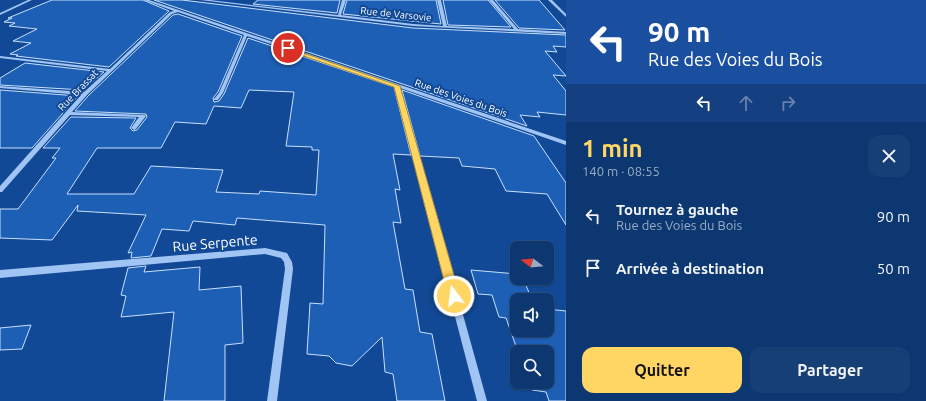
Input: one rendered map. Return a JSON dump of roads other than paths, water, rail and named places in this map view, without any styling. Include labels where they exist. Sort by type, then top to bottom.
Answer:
[{"type":"street","points":[[0,14],[30,0]]},
{"type":"street","name":"Rue des Voies du Bois","points":[[146,0],[566,143]]},
{"type":"street","points":[[156,4],[161,0]]},
{"type":"street","name":"Rue de Varsovie","points":[[202,0],[339,16],[445,26],[566,33]]},
{"type":"street","points":[[339,16],[344,0]]},
{"type":"street","points":[[439,0],[445,26]]},
{"type":"street","points":[[491,0],[517,31]]},
{"type":"street","points":[[550,0],[566,16]]},
{"type":"street","name":"Rue Brassat","points":[[0,190],[85,94],[171,13],[177,11]]},
{"type":"street","points":[[216,99],[246,34]]},
{"type":"street","points":[[0,57],[111,70]]},
{"type":"street","points":[[397,86],[482,401]]},
{"type":"street","points":[[0,87],[85,94]]},
{"type":"street","points":[[68,114],[143,116],[134,128]]},
{"type":"street","name":"Rue Serpente","points":[[0,274],[265,251],[284,255],[288,262],[289,269],[272,401]]}]
